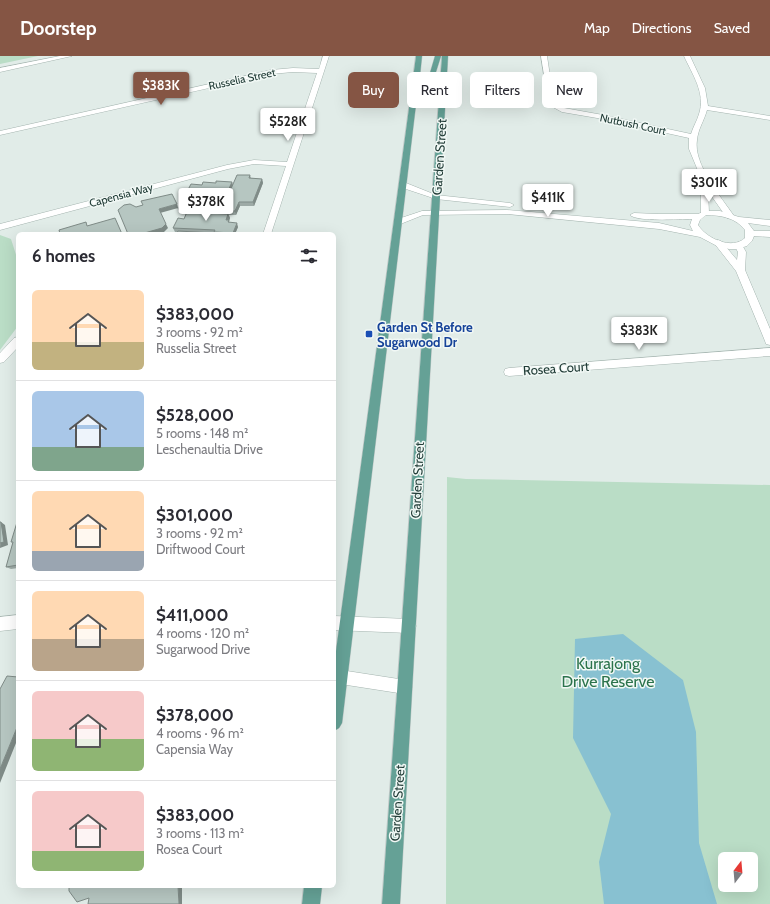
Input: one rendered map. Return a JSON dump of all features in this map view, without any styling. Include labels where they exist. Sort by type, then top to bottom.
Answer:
[{"type":"main road","points":[[417,72],[419,56]]},
{"type":"main road","points":[[434,72],[438,56]]},
{"type":"main road","name":"Garden Street","points":[[391,904],[445,56]]},
{"type":"main road","points":[[336,692],[341,623],[413,108]]},
{"type":"main road","points":[[311,904],[313,888]]},
{"type":"street","points":[[0,70],[69,56]]},
{"type":"street","points":[[268,232],[326,56]]},
{"type":"street","name":"Nutbush Court","points":[[544,56],[551,104],[562,110],[603,117],[693,137]]},
{"type":"street","points":[[398,222],[422,213],[492,212],[545,215],[659,226],[701,235],[718,243],[738,245],[745,242],[749,238],[750,233],[744,223],[734,217],[704,179],[693,148],[693,137],[704,108],[704,91],[687,56]]},
{"type":"street","name":"Russelia Street","points":[[0,133],[271,72],[293,70],[321,71]]},
{"type":"street","points":[[704,108],[770,118]]},
{"type":"street","name":"Capensia Way","points":[[0,227],[19,225],[243,164],[254,162],[291,164]]},
{"type":"street","points":[[702,215],[704,179]]},
{"type":"street","points":[[403,185],[424,194],[436,197],[564,211],[658,217],[721,213],[734,217],[770,223]]},
{"type":"street","points":[[701,235],[694,225],[695,220],[702,215]]},
{"type":"street","points":[[750,233],[770,234]]},
{"type":"street","points":[[718,243],[740,270],[770,341]]},
{"type":"street","points":[[738,245],[742,252],[740,270]]},
{"type":"street","points":[[0,359],[14,352]]},
{"type":"street","name":"Rosea Court","points":[[509,372],[770,352]]},
{"type":"street","points":[[0,624],[16,622]]},
{"type":"street","points":[[341,623],[409,626]]},
{"type":"street","points":[[337,676],[405,687]]},
{"type":"green space","points":[[0,56],[38,56],[0,64]]},
{"type":"green space","points":[[0,235],[11,239],[16,255],[16,329],[0,350]]},
{"type":"green space","name":"Kurrajong Drive Reserve","points":[[447,477],[466,479],[770,485],[770,904],[446,904]]},
{"type":"water","points":[[623,634],[683,680],[696,732],[699,843],[717,904],[604,904],[599,862],[611,814],[573,738],[575,639]]},
{"type":"building","points":[[237,175],[250,175],[249,178],[262,179],[253,202],[239,202],[235,211],[219,210],[225,197],[227,198]]},
{"type":"building","points":[[216,181],[232,182],[227,193],[214,192],[208,206],[195,205],[193,210],[178,209],[191,184],[202,185],[203,182],[216,183]]},
{"type":"building","points":[[172,194],[177,204],[159,209],[166,224],[162,228],[148,232],[127,232],[118,210],[124,205],[130,204],[136,207],[143,205],[141,201]]},
{"type":"building","points":[[187,212],[228,214],[226,220],[229,220],[228,222],[237,223],[233,232],[214,232],[215,230],[173,228],[178,218],[184,219]]},
{"type":"building","points":[[115,218],[121,232],[60,232],[59,230],[86,222],[87,226]]},
{"type":"building","points":[[0,522],[4,542],[0,543]]},
{"type":"building","points":[[16,526],[16,565],[6,567],[13,542],[11,542]]},
{"type":"building","points":[[7,676],[16,677],[16,730],[0,769],[0,689]]},
{"type":"building","points":[[69,888],[178,888],[179,904],[88,904],[89,898],[77,902],[69,891]]},
{"type":"place","name":"Garden St Before Sugarwood Dr","points":[[369,334]]}]
